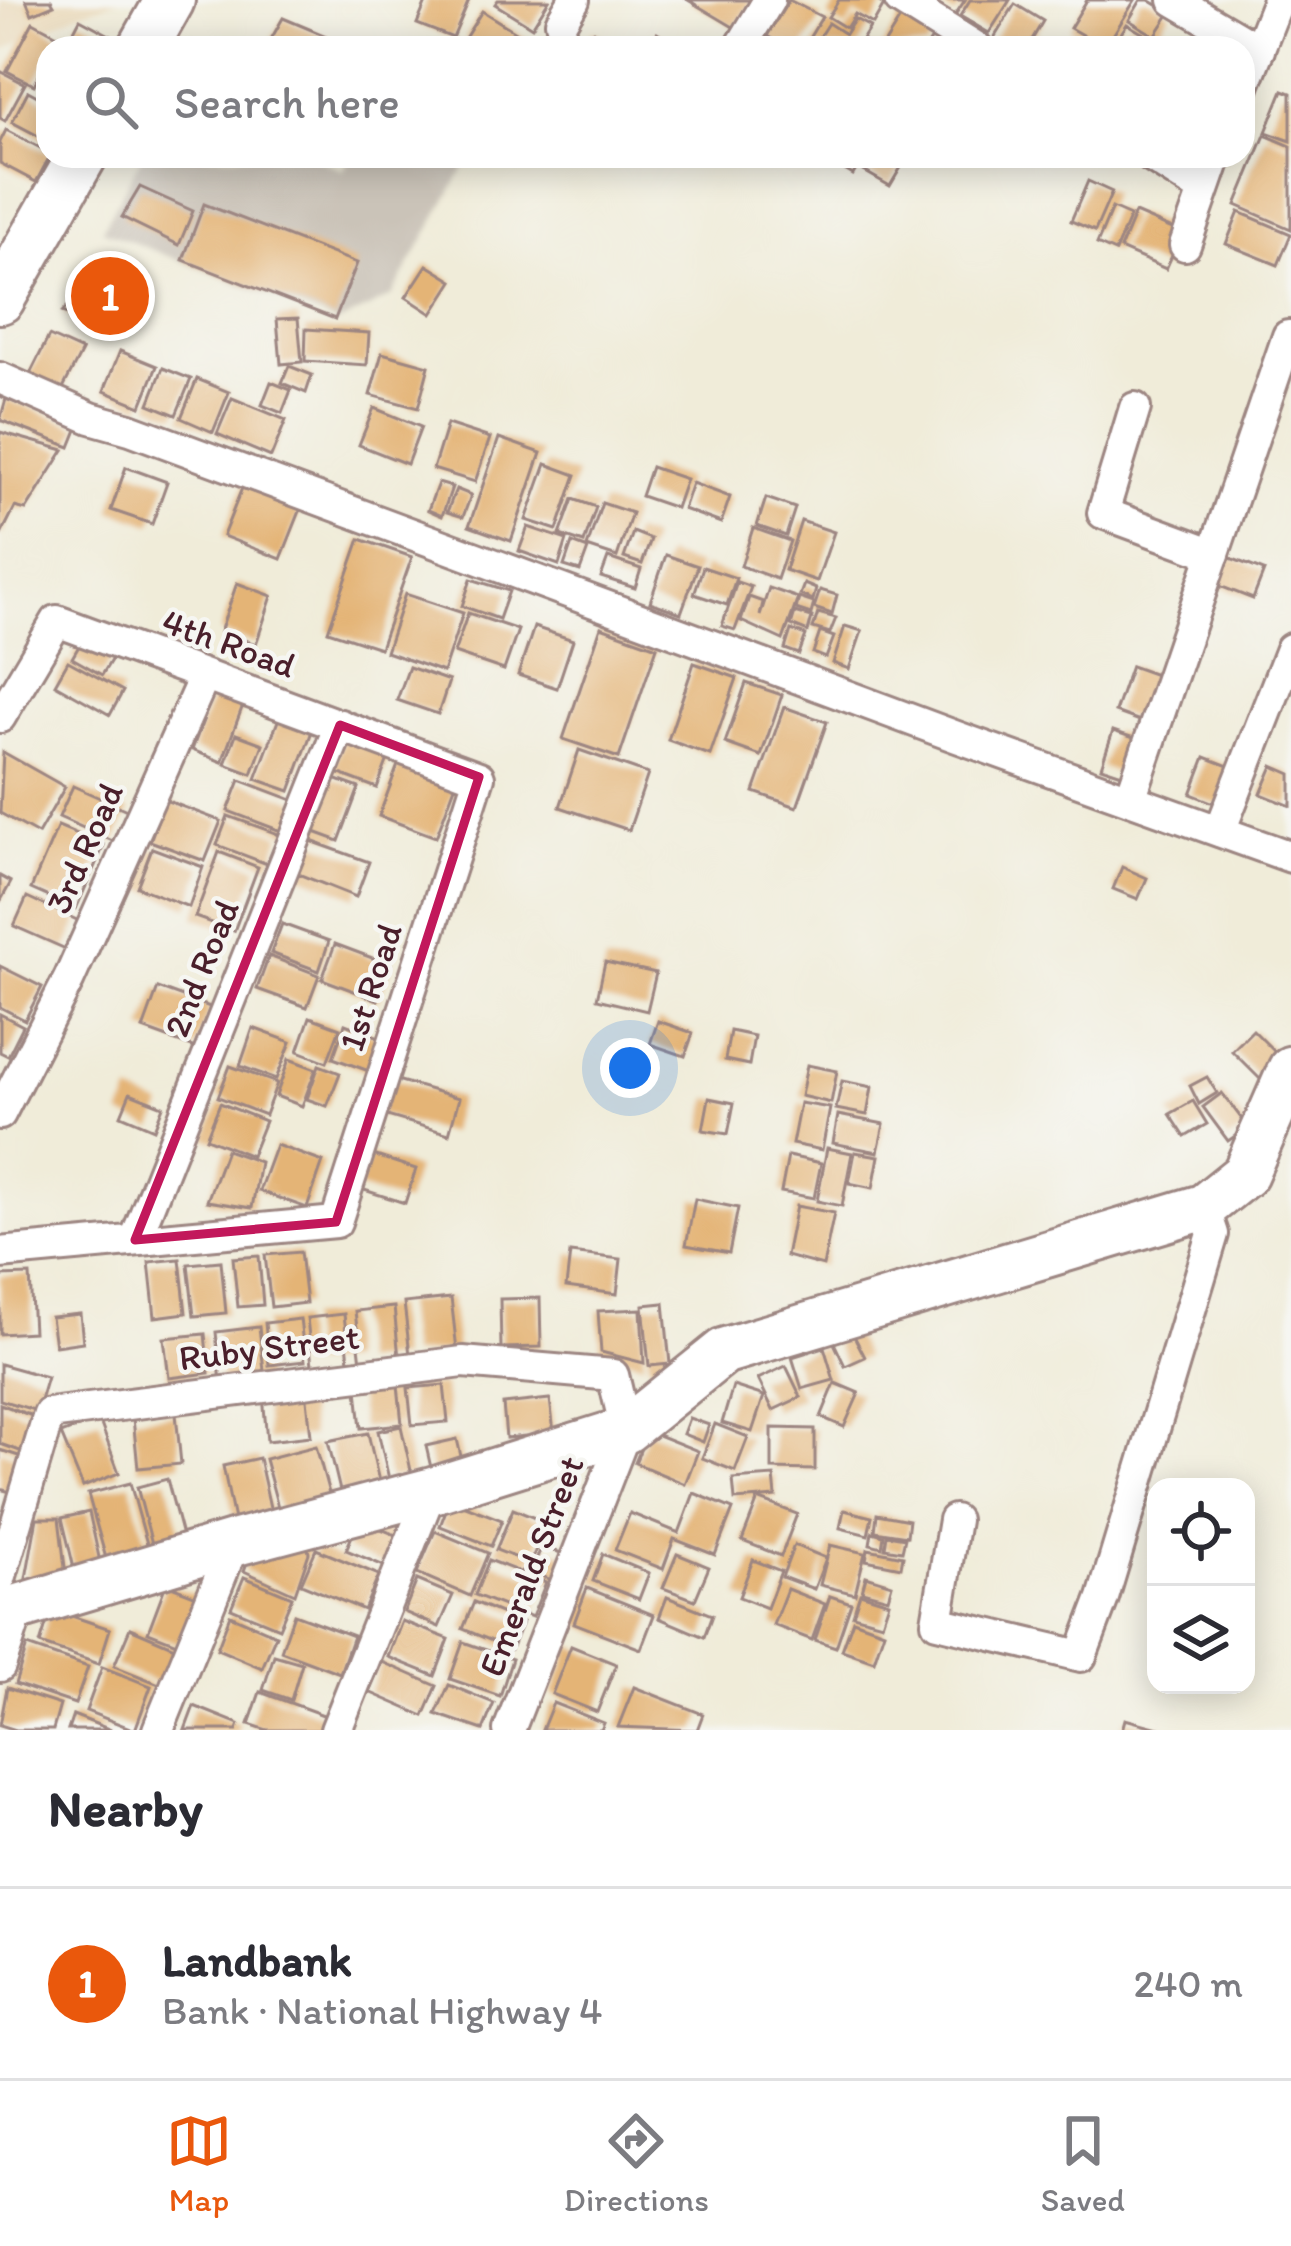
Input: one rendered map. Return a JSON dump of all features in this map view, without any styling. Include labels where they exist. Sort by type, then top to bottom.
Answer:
[{"type":"main road","points":[[149,36],[167,1]]},
{"type":"main road","points":[[0,299],[75,168]]},
{"type":"street","points":[[747,36],[769,0]]},
{"type":"street","points":[[900,0],[958,36]]},
{"type":"street","points":[[1174,0],[1235,36]]},
{"type":"street","points":[[1255,60],[1278,0]]},
{"type":"street","points":[[1255,48],[1259,50]]},
{"type":"street","points":[[1169,168],[1202,189]]},
{"type":"street","points":[[1185,245],[1211,168]]},
{"type":"street","points":[[1130,799],[1291,336]]},
{"type":"street","points":[[0,378],[91,418],[1291,856]]},
{"type":"street","points":[[1135,408],[1103,513],[1214,554]]},
{"type":"street","name":"4th Road","points":[[0,717],[57,621],[478,777]]},
{"type":"street","points":[[1220,831],[1291,649]]},
{"type":"street","name":"3rd Road","points":[[0,1114],[68,979],[204,677]]},
{"type":"street","name":"2nd Road","points":[[135,1240],[340,724]]},
{"type":"street","name":"1st Road","points":[[135,1240],[336,1222],[478,777]]},
{"type":"street","points":[[0,1666],[6,1600],[431,1490],[626,1430],[724,1352],[1204,1207],[1246,1174],[1291,1070]]},
{"type":"street","points":[[955,1520],[937,1622],[1082,1656],[1214,1234],[1204,1207]]},
{"type":"street","points":[[0,1253],[135,1240]]},
{"type":"street","name":"Ruby Street","points":[[6,1600],[49,1414],[463,1362],[614,1375],[626,1430]]},
{"type":"street","name":"Emerald Street","points":[[508,1730],[626,1430]]},
{"type":"street","points":[[336,1730],[431,1490]]},
{"type":"street","points":[[158,1730],[234,1543]]},
{"type":"highlighted area","points":[[340,725],[479,777],[336,1222],[135,1240]]},
{"type":"shaded area","points":[[0,0],[119,0],[78,13],[0,52]]},
{"type":"shaded area","points":[[136,168],[464,168],[392,296],[338,323],[102,230]]},
{"type":"building","points":[[26,0],[51,0],[54,5],[32,14]]},
{"type":"building","points":[[427,0],[469,0],[454,36],[417,24]]},
{"type":"building","points":[[498,0],[549,0],[532,27],[495,4]]},
{"type":"building","points":[[688,0],[752,0],[735,28]]},
{"type":"building","points":[[789,0],[822,17],[810,36],[767,36]]},
{"type":"building","points":[[839,0],[876,0],[884,5],[873,24],[855,14],[846,28],[828,17]]},
{"type":"building","points":[[930,0],[965,0],[955,15]]},
{"type":"building","points":[[970,0],[1010,0],[989,33],[960,16]]},
{"type":"building","points":[[1087,0],[1135,0],[1112,36],[1084,36],[1070,28]]},
{"type":"building","points":[[1141,0],[1170,13],[1155,36],[1129,20]]},
{"type":"building","points":[[1015,4],[1043,21],[1034,36],[995,36]]},
{"type":"building","points":[[482,11],[522,36],[466,36]]},
{"type":"building","points":[[902,16],[934,36],[890,36]]},
{"type":"building","points":[[283,18],[326,36],[273,36]]},
{"type":"building","points":[[80,19],[111,36],[71,36]]},
{"type":"building","points":[[855,19],[870,27],[864,36],[820,36],[828,23],[845,34]]},
{"type":"building","points":[[33,22],[59,36],[36,36],[34,85],[7,71]]},
{"type":"building","points":[[1127,24],[1147,36],[1120,36]]},
{"type":"building","points":[[0,71],[25,84],[5,121],[0,118]]},
{"type":"building","points":[[1283,90],[1291,93],[1291,141],[1266,132]]},
{"type":"building","points":[[28,91],[36,95],[36,135],[12,122]]},
{"type":"building","points":[[6,130],[36,146],[36,168],[44,168],[36,182],[0,163],[0,142]]},
{"type":"building","points":[[1265,135],[1291,146],[1291,229],[1236,205]]},
{"type":"building","points":[[863,168],[901,168],[890,186]]},
{"type":"building","points":[[1088,181],[1112,192],[1095,231],[1071,221]]},
{"type":"building","points":[[140,187],[193,211],[179,245],[122,217]]},
{"type":"building","points":[[204,204],[357,263],[335,319],[183,260]]},
{"type":"building","points":[[1112,208],[1130,216],[1115,252],[1097,244]]},
{"type":"building","points":[[1239,212],[1291,234],[1278,265],[1226,244]]},
{"type":"building","points":[[1135,213],[1182,233],[1166,269],[1120,249]]},
{"type":"building","points":[[96,255],[149,277],[146,283],[142,281],[142,292],[138,290],[134,302],[138,304],[130,312],[138,315],[138,325],[128,326],[125,334],[62,312],[81,293],[79,283],[89,278]]},
{"type":"building","points":[[427,265],[453,281],[432,314],[406,297]]},
{"type":"building","points":[[298,318],[302,362],[281,364],[277,319]]},
{"type":"building","points":[[306,329],[369,333],[367,365],[305,361]]},
{"type":"building","points":[[49,336],[82,351],[60,394],[28,378]]},
{"type":"building","points":[[120,351],[157,366],[141,406],[104,391]]},
{"type":"building","points":[[382,353],[429,366],[418,408],[370,395]]},
{"type":"building","points":[[289,366],[312,375],[306,393],[282,383]]},
{"type":"building","points":[[163,368],[191,379],[176,415],[149,404]]},
{"type":"building","points":[[197,379],[229,392],[213,432],[181,418]]},
{"type":"building","points":[[271,382],[291,390],[282,413],[262,405]]},
{"type":"building","points":[[232,398],[286,420],[271,457],[217,434]]},
{"type":"building","points":[[6,399],[78,427],[70,447],[0,420]]},
{"type":"building","points":[[374,408],[421,427],[407,464],[359,445]]},
{"type":"building","points":[[447,424],[490,438],[475,482],[433,469]]},
{"type":"building","points":[[0,432],[64,450],[26,510],[15,507],[0,537]]},
{"type":"building","points":[[499,438],[541,453],[511,541],[469,526]]},
{"type":"building","points":[[546,464],[576,475],[557,530],[526,520]]},
{"type":"building","points":[[126,467],[167,482],[152,524],[111,510]]},
{"type":"building","points":[[651,467],[686,479],[676,508],[641,496]]},
{"type":"building","points":[[244,483],[302,506],[281,559],[223,536]]},
{"type":"building","points":[[438,483],[452,487],[442,516],[428,510]]},
{"type":"building","points":[[692,483],[730,497],[721,523],[683,509]]},
{"type":"building","points":[[456,489],[471,495],[463,517],[447,512]]},
{"type":"building","points":[[766,498],[795,508],[786,536],[757,526]]},
{"type":"building","points":[[573,499],[596,507],[584,543],[560,535]]},
{"type":"building","points":[[602,503],[632,513],[617,557],[587,547]]},
{"type":"building","points":[[801,521],[834,532],[817,581],[785,570]]},
{"type":"building","points":[[528,527],[567,540],[559,565],[519,551]]},
{"type":"building","points":[[753,528],[790,541],[777,579],[741,566]]},
{"type":"building","points":[[633,532],[651,539],[642,564],[624,558]]},
{"type":"building","points":[[360,539],[412,557],[380,648],[328,631]]},
{"type":"building","points":[[572,543],[588,549],[580,571],[564,566]]},
{"type":"building","points":[[666,555],[698,566],[681,613],[650,602]]},
{"type":"building","points":[[1228,557],[1264,571],[1253,599],[1217,585]]},
{"type":"building","points":[[608,558],[641,569],[635,588],[601,577]]},
{"type":"building","points":[[703,567],[736,578],[727,605],[694,594]]},
{"type":"building","points":[[471,579],[509,591],[499,619],[462,606]]},
{"type":"building","points":[[737,582],[751,587],[735,630],[722,626]]},
{"type":"building","points":[[237,583],[272,596],[256,644],[220,632]]},
{"type":"building","points":[[804,584],[816,589],[813,600],[800,595]]},
{"type":"building","points":[[769,588],[798,598],[783,640],[741,621],[749,597],[763,602],[760,616]]},
{"type":"building","points":[[820,590],[837,595],[832,614],[814,608]]},
{"type":"building","points":[[405,594],[463,613],[443,672],[386,652]]},
{"type":"building","points":[[799,598],[814,603],[811,614],[796,609]]},
{"type":"building","points":[[795,612],[812,617],[808,632],[791,625]]},
{"type":"building","points":[[468,613],[518,630],[504,670],[454,653]]},
{"type":"building","points":[[818,613],[836,618],[830,633],[813,628]]},
{"type":"building","points":[[845,626],[862,631],[849,669],[833,663]]},
{"type":"building","points":[[534,627],[573,640],[557,688],[518,675]]},
{"type":"building","points":[[601,627],[657,647],[619,758],[563,739]]},
{"type":"building","points":[[791,630],[806,635],[799,654],[785,649]]},
{"type":"building","points":[[820,632],[834,637],[826,658],[813,653]]},
{"type":"building","points":[[86,634],[116,652],[102,675],[72,658]]},
{"type":"building","points":[[68,661],[123,691],[110,715],[55,684]]},
{"type":"building","points":[[694,663],[737,678],[710,755],[668,740]]},
{"type":"building","points":[[1131,666],[1159,676],[1143,722],[1115,712]]},
{"type":"building","points":[[409,667],[449,681],[438,714],[397,700]]},
{"type":"building","points":[[746,683],[782,695],[761,756],[725,743]]},
{"type":"building","points":[[216,686],[246,697],[222,762],[192,750]]},
{"type":"building","points":[[784,707],[827,722],[797,807],[754,792]]},
{"type":"building","points":[[279,718],[312,731],[290,791],[256,779]]},
{"type":"building","points":[[1113,731],[1143,741],[1131,777],[1101,767]]},
{"type":"building","points":[[236,734],[263,744],[252,774],[225,764]]},
{"type":"building","points":[[345,734],[391,751],[377,788],[332,771]]},
{"type":"building","points":[[579,750],[648,774],[629,830],[560,807]]},
{"type":"building","points":[[3,752],[65,787],[38,834],[0,813]]},
{"type":"building","points":[[401,757],[458,778],[436,837],[379,816]]},
{"type":"building","points":[[1205,757],[1239,770],[1224,807],[1191,794]]},
{"type":"building","points":[[1273,766],[1291,774],[1291,806],[1261,794]]},
{"type":"building","points":[[329,777],[359,788],[339,841],[309,830]]},
{"type":"building","points":[[240,780],[301,803],[289,834],[228,811]]},
{"type":"building","points":[[73,786],[129,811],[115,842],[59,817]]},
{"type":"building","points":[[165,800],[221,821],[205,861],[150,841]]},
{"type":"building","points":[[228,816],[281,835],[270,865],[217,845]]},
{"type":"building","points":[[58,826],[104,845],[76,909],[31,889]]},
{"type":"building","points":[[311,841],[369,862],[356,897],[298,874]]},
{"type":"building","points":[[152,848],[203,867],[189,907],[137,887]]},
{"type":"building","points":[[219,852],[258,867],[234,931],[195,917]]},
{"type":"building","points":[[1122,867],[1147,878],[1138,899],[1113,889]]},
{"type":"building","points":[[0,876],[11,882],[0,902]]},
{"type":"building","points":[[27,897],[79,921],[66,949],[14,926]]},
{"type":"building","points":[[282,924],[329,941],[319,971],[271,953]]},
{"type":"building","points":[[335,944],[391,965],[378,1000],[322,979]]},
{"type":"building","points":[[269,956],[319,975],[307,1007],[257,989]]},
{"type":"building","points":[[605,962],[656,973],[647,1011],[597,999]]},
{"type":"building","points":[[0,966],[42,987],[25,1020],[0,1007]]},
{"type":"building","points":[[158,988],[210,1007],[195,1048],[143,1029]]},
{"type":"building","points":[[0,1014],[23,1026],[8,1056],[0,1052]]},
{"type":"building","points":[[310,1017],[340,1028],[327,1062],[298,1051]]},
{"type":"building","points":[[658,1021],[693,1033],[685,1056],[650,1044]]},
{"type":"building","points":[[345,1024],[382,1038],[369,1071],[333,1058]]},
{"type":"building","points":[[253,1028],[291,1042],[276,1079],[240,1066]]},
{"type":"building","points":[[1253,1030],[1285,1062],[1264,1083],[1232,1051]]},
{"type":"building","points":[[730,1031],[754,1036],[749,1065],[725,1060]]},
{"type":"building","points":[[289,1059],[316,1069],[302,1106],[276,1096]]},
{"type":"building","points":[[319,1065],[340,1073],[327,1106],[307,1099]]},
{"type":"building","points":[[807,1065],[837,1071],[831,1103],[801,1096]]},
{"type":"building","points":[[230,1066],[277,1083],[265,1115],[218,1097]]},
{"type":"building","points":[[1207,1077],[1217,1093],[1199,1104],[1190,1086]]},
{"type":"building","points":[[390,1078],[459,1098],[449,1134],[380,1114]]},
{"type":"building","points":[[842,1081],[872,1087],[867,1115],[836,1109]]},
{"type":"building","points":[[130,1093],[163,1106],[154,1129],[121,1115]]},
{"type":"building","points":[[1222,1093],[1248,1127],[1228,1141],[1203,1107]]},
{"type":"building","points":[[709,1098],[734,1103],[728,1134],[703,1130]]},
{"type":"building","points":[[1193,1101],[1207,1124],[1185,1137],[1170,1114]]},
{"type":"building","points":[[220,1103],[265,1121],[251,1156],[206,1138]]},
{"type":"building","points":[[800,1103],[830,1108],[822,1150],[792,1144]]},
{"type":"building","points":[[838,1115],[884,1124],[878,1152],[833,1143]]},
{"type":"building","points":[[276,1145],[323,1162],[307,1208],[259,1191]]},
{"type":"building","points":[[827,1148],[852,1153],[842,1206],[817,1201]]},
{"type":"building","points":[[226,1150],[260,1162],[252,1208],[207,1201]]},
{"type":"building","points":[[855,1152],[879,1156],[873,1188],[849,1183]]},
{"type":"building","points":[[370,1154],[416,1169],[405,1203],[358,1188]]},
{"type":"building","points":[[788,1156],[821,1163],[814,1198],[781,1192]]},
{"type":"building","points":[[695,1199],[738,1208],[729,1253],[686,1245]]},
{"type":"building","points":[[796,1206],[834,1213],[823,1266],[786,1256]]},
{"type":"building","points":[[300,1252],[306,1303],[271,1307],[265,1255]]},
{"type":"building","points":[[570,1253],[621,1259],[617,1294],[566,1287]]},
{"type":"building","points":[[259,1256],[263,1305],[238,1307],[233,1258]]},
{"type":"building","points":[[180,1259],[186,1313],[155,1317],[149,1262]]},
{"type":"building","points":[[221,1261],[226,1313],[194,1316],[188,1264]]},
{"type":"building","points":[[30,1275],[33,1332],[0,1334],[0,1276]]},
{"type":"building","points":[[451,1298],[457,1350],[410,1355],[404,1303]]},
{"type":"building","points":[[540,1298],[541,1347],[501,1348],[500,1299]]},
{"type":"building","points":[[664,1303],[670,1364],[649,1366],[643,1305]]},
{"type":"building","points":[[394,1307],[399,1358],[361,1363],[355,1311]]},
{"type":"building","points":[[641,1309],[644,1363],[601,1352],[598,1311]]},
{"type":"building","points":[[80,1314],[83,1342],[55,1346],[51,1317]]},
{"type":"building","points":[[344,1314],[349,1361],[312,1365],[307,1318]]},
{"type":"building","points":[[300,1319],[305,1361],[269,1365],[265,1323]]},
{"type":"building","points":[[259,1327],[265,1379],[221,1383],[216,1332]]},
{"type":"building","points":[[205,1334],[209,1373],[169,1378],[164,1338]]},
{"type":"building","points":[[853,1334],[865,1357],[845,1366],[834,1343]]},
{"type":"building","points":[[824,1347],[834,1380],[802,1389],[792,1357]]},
{"type":"building","points":[[0,1364],[47,1377],[37,1411],[0,1400]]},
{"type":"building","points":[[786,1366],[801,1397],[773,1410],[758,1379]]},
{"type":"building","points":[[835,1383],[859,1393],[844,1427],[821,1417]]},
{"type":"building","points":[[398,1385],[402,1424],[361,1428],[357,1389]]},
{"type":"building","points":[[444,1385],[448,1422],[412,1425],[408,1388]]},
{"type":"building","points":[[733,1386],[764,1396],[752,1432],[722,1423]]},
{"type":"building","points":[[306,1390],[311,1436],[267,1441],[263,1395]]},
{"type":"building","points":[[550,1399],[554,1433],[506,1438],[503,1404]]},
{"type":"building","points":[[0,1404],[35,1417],[23,1452],[0,1444]]},
{"type":"building","points":[[176,1414],[181,1464],[138,1468],[133,1418]]},
{"type":"building","points":[[689,1418],[709,1425],[703,1442],[683,1434]]},
{"type":"building","points":[[99,1419],[119,1473],[83,1487],[61,1434]]},
{"type":"building","points":[[715,1424],[748,1437],[735,1471],[702,1458]]},
{"type":"building","points":[[401,1426],[412,1475],[389,1479],[378,1431]]},
{"type":"building","points":[[772,1428],[815,1429],[815,1470],[772,1469]]},
{"type":"building","points":[[648,1431],[698,1451],[685,1484],[635,1463]]},
{"type":"building","points":[[368,1433],[380,1486],[341,1495],[328,1441]]},
{"type":"building","points":[[457,1439],[463,1465],[432,1472],[426,1446]]},
{"type":"building","points":[[316,1446],[330,1497],[279,1511],[265,1459]]},
{"type":"building","points":[[0,1450],[25,1458],[14,1493],[0,1489]]},
{"type":"building","points":[[259,1458],[271,1512],[234,1520],[223,1466]]},
{"type":"building","points":[[774,1476],[776,1497],[735,1500],[733,1479]]},
{"type":"building","points":[[167,1479],[182,1536],[152,1544],[137,1487]]},
{"type":"building","points":[[130,1483],[149,1551],[107,1562],[88,1494]]},
{"type":"building","points":[[694,1493],[733,1509],[715,1555],[674,1539],[663,1569],[615,1550],[630,1513],[679,1533]]},
{"type":"building","points":[[758,1499],[797,1514],[781,1556],[742,1541]]},
{"type":"building","points":[[450,1500],[502,1520],[491,1546],[440,1526]]},
{"type":"building","points":[[513,1509],[547,1523],[530,1563],[496,1550]]},
{"type":"building","points":[[844,1510],[872,1517],[868,1535],[840,1528]]},
{"type":"building","points":[[89,1512],[100,1562],[74,1568],[62,1518]]},
{"type":"building","points":[[877,1514],[909,1520],[907,1536],[875,1531]]},
{"type":"building","points":[[37,1518],[59,1518],[66,1576],[24,1589]]},
{"type":"building","points":[[359,1520],[396,1535],[384,1566],[346,1550]]},
{"type":"building","points":[[435,1531],[488,1553],[470,1596],[417,1573]]},
{"type":"building","points":[[872,1532],[884,1535],[882,1547],[870,1544]]},
{"type":"building","points":[[887,1535],[905,1538],[902,1551],[885,1548]]},
{"type":"building","points":[[306,1540],[309,1553],[295,1594],[244,1571],[249,1557]]},
{"type":"building","points":[[794,1545],[826,1558],[814,1589],[782,1577]]},
{"type":"building","points":[[830,1545],[865,1553],[855,1594],[820,1585]]},
{"type":"building","points":[[542,1546],[569,1556],[559,1583],[531,1572]]},
{"type":"building","points":[[316,1549],[379,1575],[364,1610],[301,1584]]},
{"type":"building","points":[[868,1549],[903,1556],[901,1567],[866,1560]]},
{"type":"building","points":[[603,1554],[649,1573],[639,1599],[593,1581]]},
{"type":"building","points":[[677,1554],[709,1567],[695,1600],[663,1588]]},
{"type":"building","points":[[489,1560],[546,1582],[532,1617],[475,1595]]},
{"type":"building","points":[[753,1560],[781,1571],[767,1608],[739,1597]]},
{"type":"building","points":[[866,1576],[892,1584],[888,1598],[862,1591]]},
{"type":"building","points":[[244,1577],[292,1597],[279,1628],[231,1608]]},
{"type":"building","points":[[417,1580],[453,1595],[439,1627],[404,1612]]},
{"type":"building","points":[[166,1584],[197,1596],[179,1644],[148,1632]]},
{"type":"building","points":[[587,1588],[654,1615],[641,1649],[574,1623]]},
{"type":"building","points":[[787,1589],[825,1604],[812,1640],[773,1625]]},
{"type":"building","points":[[860,1593],[889,1602],[882,1623],[853,1615]]},
{"type":"building","points":[[830,1596],[851,1603],[836,1647],[815,1640]]},
{"type":"building","points":[[667,1597],[712,1615],[704,1637],[659,1618]]},
{"type":"building","points":[[474,1602],[522,1622],[511,1649],[463,1629]]},
{"type":"building","points":[[51,1609],[110,1629],[99,1664],[40,1644]]},
{"type":"building","points":[[294,1614],[353,1636],[340,1673],[281,1651]]},
{"type":"building","points":[[230,1615],[276,1635],[262,1668],[217,1649]]},
{"type":"building","points":[[853,1620],[884,1631],[874,1661],[842,1650]]},
{"type":"building","points":[[402,1621],[449,1639],[435,1676],[388,1657]]},
{"type":"building","points":[[130,1628],[179,1649],[164,1686],[114,1666]]},
{"type":"building","points":[[463,1642],[512,1659],[500,1696],[450,1679]]},
{"type":"building","points":[[27,1646],[88,1667],[75,1704],[15,1684]]},
{"type":"building","points":[[571,1646],[616,1664],[597,1712],[552,1694]]},
{"type":"building","points":[[274,1655],[302,1663],[291,1700],[263,1690]]},
{"type":"building","points":[[382,1662],[437,1686],[424,1716],[369,1692]]},
{"type":"building","points":[[102,1667],[151,1686],[135,1730],[86,1711]]},
{"type":"building","points":[[449,1685],[494,1703],[483,1730],[436,1714]]},
{"type":"building","points":[[634,1687],[703,1714],[697,1730],[618,1727]]},
{"type":"building","points":[[7,1688],[60,1705],[53,1730],[0,1725]]},
{"type":"building","points":[[260,1692],[326,1716],[321,1730],[267,1730],[249,1724]]},
{"type":"building","points":[[553,1703],[604,1723],[601,1730],[542,1730]]},
{"type":"building","points":[[194,1706],[239,1724],[237,1730],[185,1730]]},
{"type":"building","points":[[73,1715],[111,1730],[68,1730]]},
{"type":"building","points":[[1125,1719],[1162,1729],[1162,1730],[1122,1730]]},
{"type":"place","name":"Landbank","points":[[110,296]]}]
